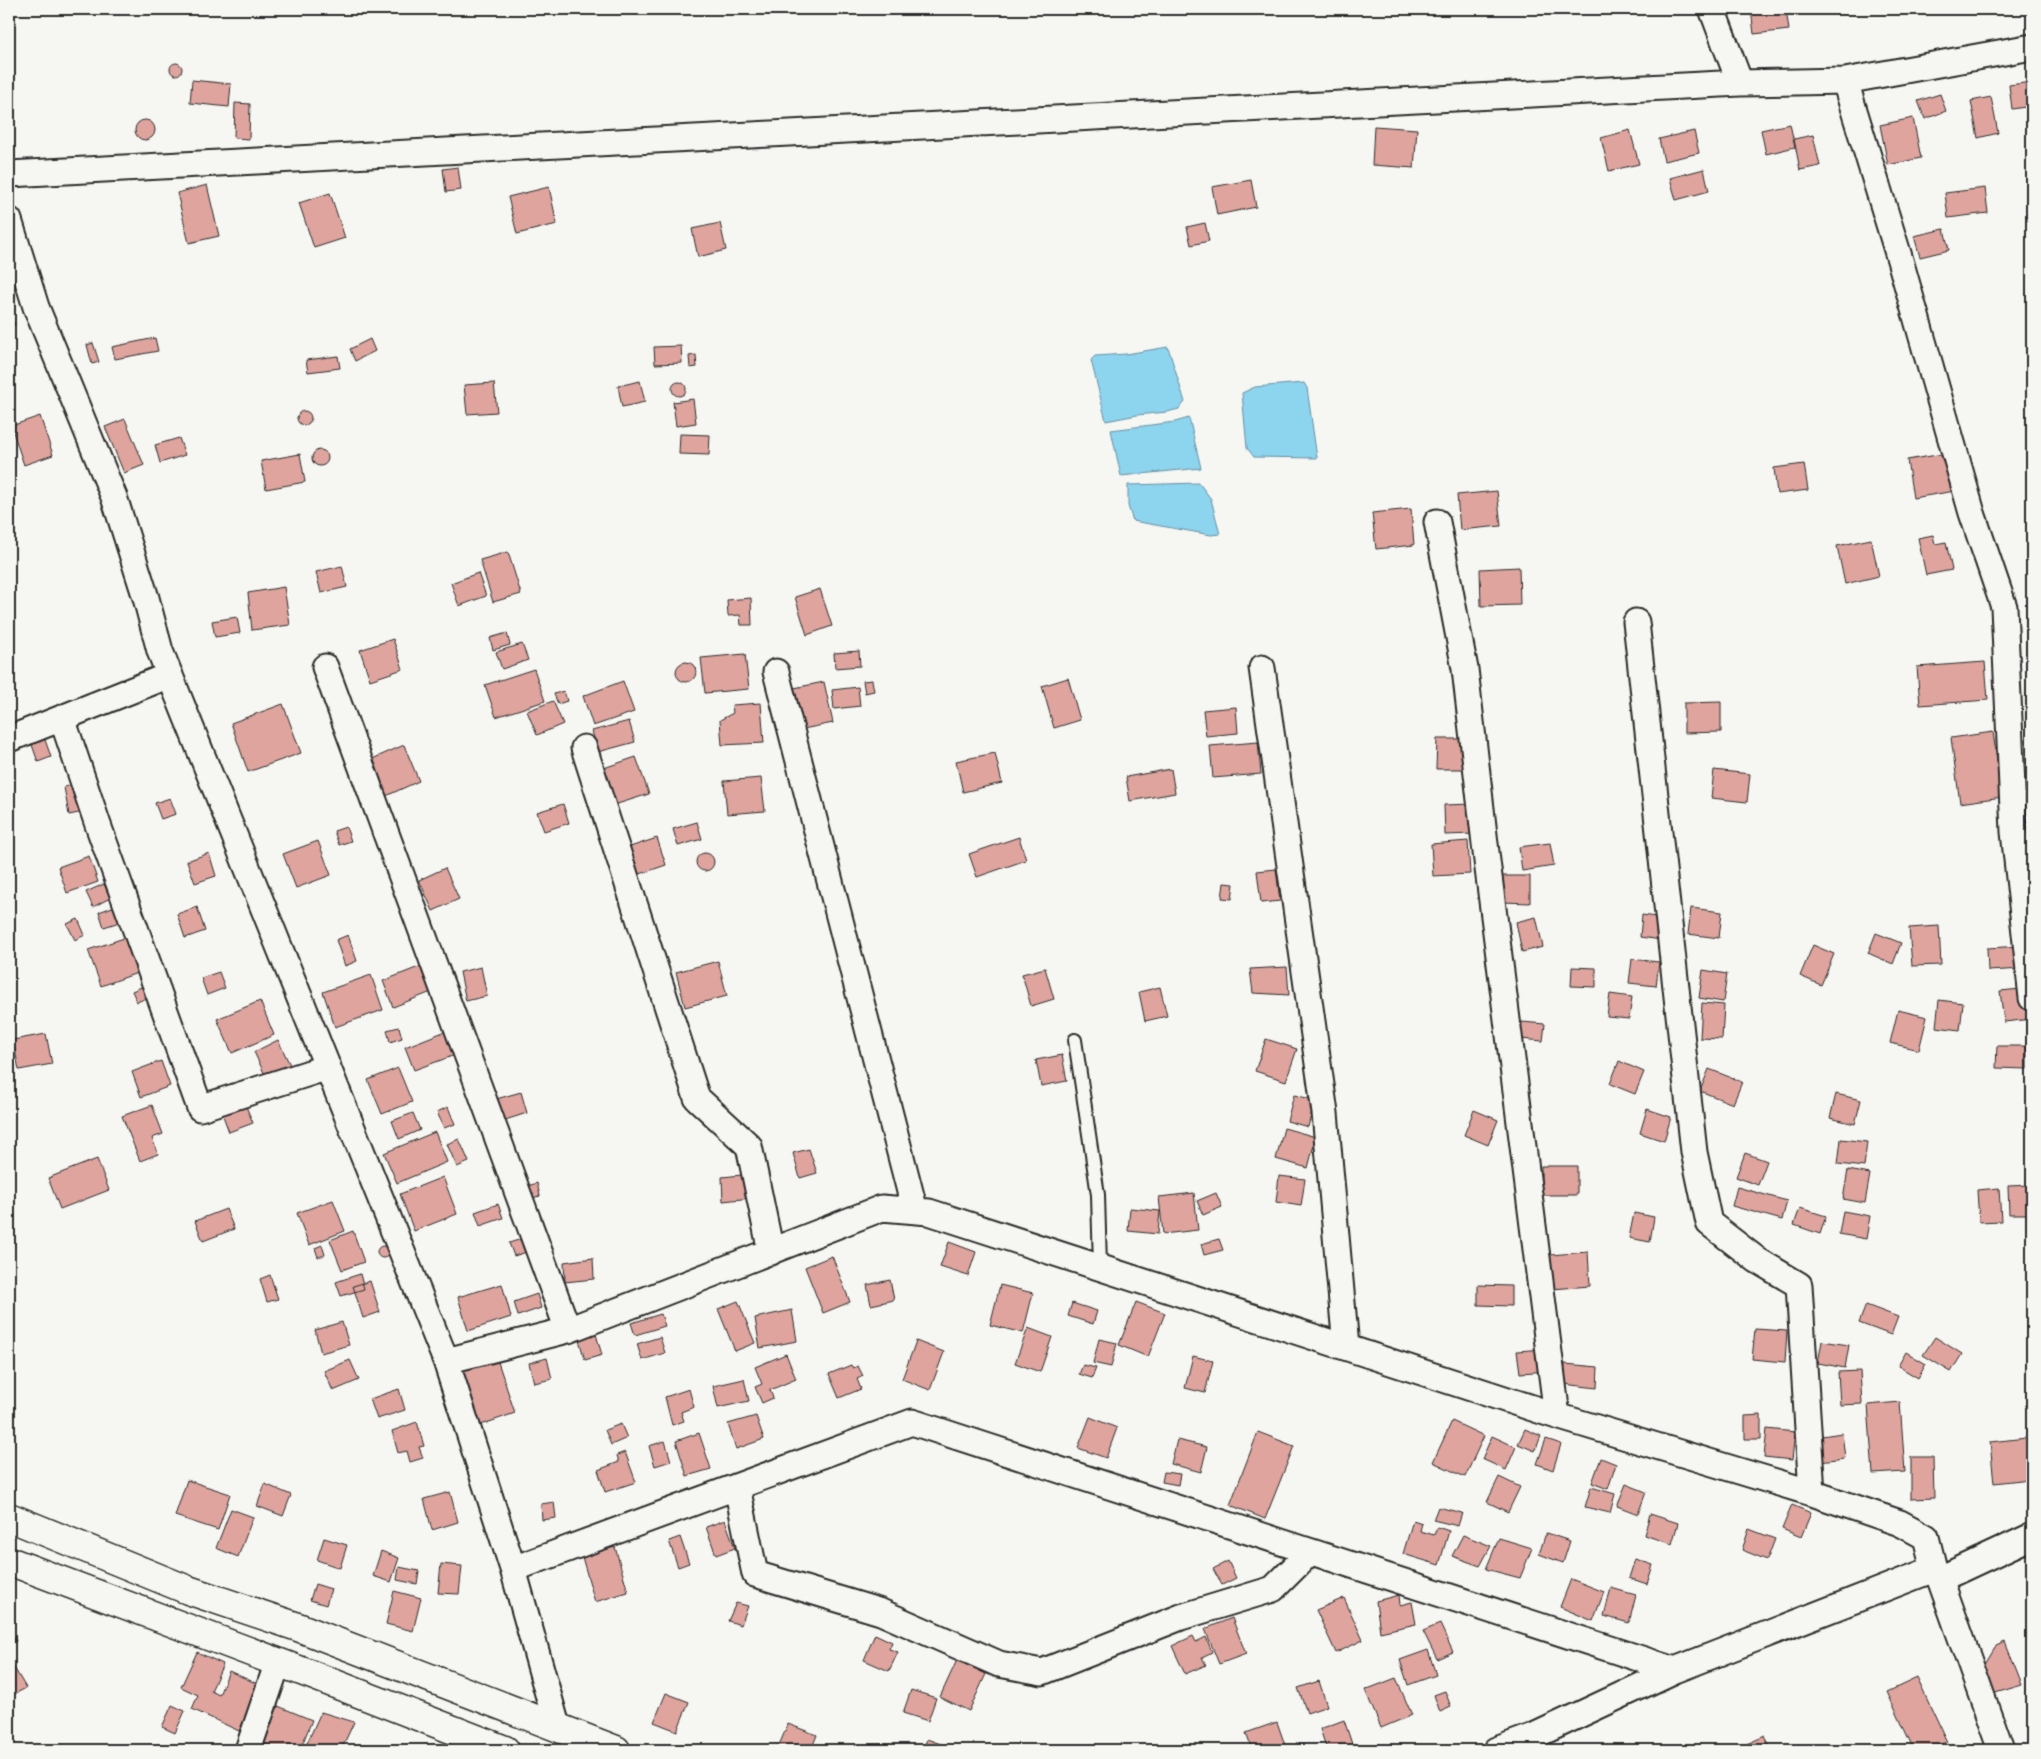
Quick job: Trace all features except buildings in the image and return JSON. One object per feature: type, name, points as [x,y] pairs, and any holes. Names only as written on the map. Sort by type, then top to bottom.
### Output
[{"type":"main road","points":[[9,1517],[188,1590],[298,1627],[616,1750]]},
{"type":"main road","points":[[9,1561],[505,1750]]},
{"type":"street","points":[[1712,9],[1740,83]]},
{"type":"street","points":[[9,174],[1740,83],[1845,80],[2032,47]]},
{"type":"street","points":[[1845,80],[1900,260],[1972,513],[2004,608],[2014,832],[2032,998]]},
{"type":"street","points":[[9,220],[36,307],[114,497],[146,598],[160,651],[446,1361],[513,1569],[557,1726]]},
{"type":"street","points":[[1437,522],[1465,669],[1487,861],[1557,1416]]},
{"type":"street","points":[[1636,622],[1694,1152],[1709,1223],[1757,1260],[1799,1285],[1812,1493]]},
{"type":"street","points":[[325,666],[568,1330]]},
{"type":"street","points":[[1262,668],[1325,1113],[1346,1347]]},
{"type":"street","points":[[776,672],[915,1211]]},
{"type":"street","points":[[9,739],[170,675]]},
{"type":"street","points":[[62,718],[98,825],[200,1108],[328,1067]]},
{"type":"street","points":[[584,748],[696,1098],[749,1146],[771,1252]]},
{"type":"street","points":[[446,1361],[568,1330],[882,1208],[929,1212],[1557,1416],[1812,1493],[1900,1524],[1926,1537],[1937,1574],[2001,1750]]},
{"type":"street","points":[[513,1569],[912,1422],[1675,1670]]},
{"type":"street","points":[[737,1487],[755,1574],[881,1612],[999,1664],[1042,1672],[1181,1617],[1273,1590],[1310,1552]]},
{"type":"street","points":[[1496,1750],[1536,1743],[1675,1670],[1937,1574],[2032,1536]]},
{"type":"street","points":[[248,1750],[278,1662]]},
{"type":"lane","points":[[1075,1040],[1098,1195],[1100,1267]]},
{"type":"water","points":[[1168,347],[1185,402],[1179,409],[1167,412],[1106,421],[1091,360],[1095,356],[1126,354]]},
{"type":"water","points":[[1304,383],[1307,388],[1317,458],[1254,457],[1247,448],[1242,393],[1255,387]]},
{"type":"water","points":[[1189,418],[1201,468],[1121,476],[1111,430],[1175,422]]},
{"type":"water","points":[[1199,483],[1211,499],[1220,534],[1211,535],[1133,521],[1128,506],[1128,485]]}]
